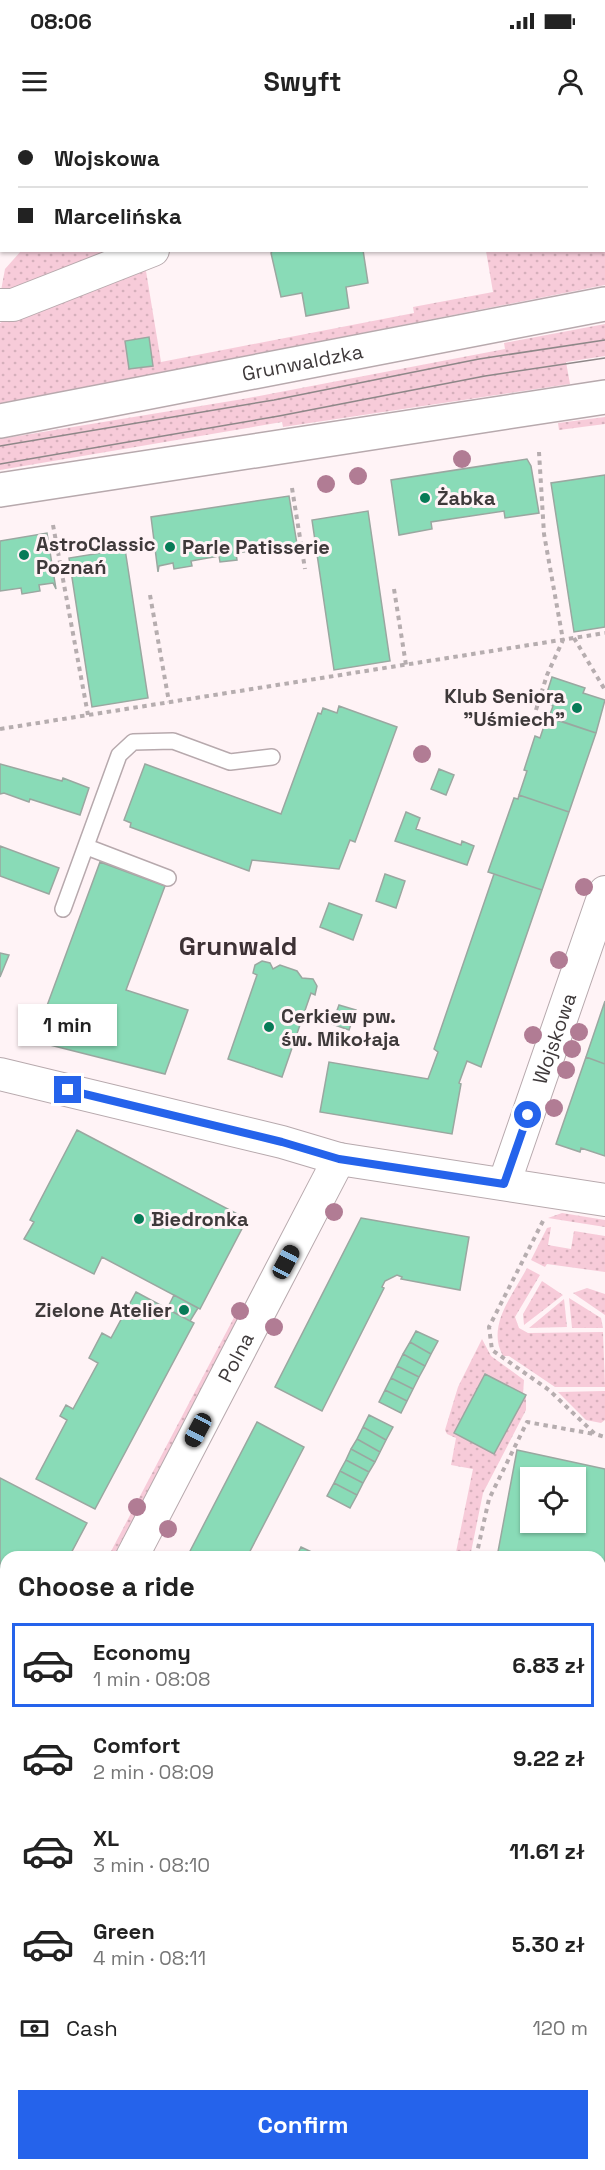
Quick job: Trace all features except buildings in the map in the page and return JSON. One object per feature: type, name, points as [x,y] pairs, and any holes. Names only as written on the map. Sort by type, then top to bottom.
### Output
[{"type":"street","points":[[0,305],[13,305],[148,252]]},
{"type":"street","name":"Grunwaldzka","points":[[0,421],[110,402],[605,304]]},
{"type":"street","points":[[0,490],[605,397]]},
{"type":"street","name":"Wojskowa","points":[[504,1184],[605,892]]},
{"type":"street","points":[[0,1074],[282,1142],[339,1159],[605,1200]]},
{"type":"street","name":"Polna","points":[[135,1551],[339,1159]]},
{"type":"lane","points":[[63,909],[118,755],[133,742],[173,741],[230,762],[272,757]]},
{"type":"lane","points":[[87,847],[168,878]]},
{"type":"path","points":[[536,710],[547,675],[563,640],[544,534],[539,453]]},
{"type":"path","points":[[292,488],[305,569]]},
{"type":"path","points":[[53,525],[88,715]]},
{"type":"path","points":[[394,590],[405,665]]},
{"type":"path","points":[[150,596],[169,702]]},
{"type":"path","points":[[0,729],[605,633]]},
{"type":"path","points":[[574,638],[605,690]]},
{"type":"path","points":[[543,1221],[489,1327],[492,1350],[549,1390],[595,1434]]},
{"type":"path","points":[[477,1551],[489,1499],[527,1422],[605,1437]]},
{"type":"shaded area","points":[[20,252],[119,252],[0,296],[5,269]]},
{"type":"shaded area","points":[[486,252],[605,252],[605,285],[256,354],[256,357],[0,405],[0,323],[14,315],[145,265],[161,362],[414,313],[413,307],[493,292]]},
{"type":"shaded area","points":[[605,324],[605,356],[566,362],[570,384],[283,427],[282,422],[0,470],[0,439],[243,399],[505,349],[504,343]]},
{"type":"shaded area","points":[[605,417],[605,424],[559,430],[558,423]]},
{"type":"shaded area","points":[[562,1213],[605,1220],[605,1227],[548,1218]]},
{"type":"shaded area","points":[[551,1227],[548,1245],[571,1249],[574,1231],[605,1236],[605,1272],[547,1264],[545,1267],[531,1260],[547,1228]]},
{"type":"shaded area","points":[[527,1268],[540,1275],[515,1317],[519,1328],[528,1333],[603,1332],[605,1387],[555,1387],[509,1356],[503,1356],[499,1345],[499,1322]]},
{"type":"shaded area","points":[[542,1281],[563,1295],[524,1325],[523,1314]]},
{"type":"shaded area","points":[[587,1288],[605,1294],[605,1315],[573,1293]]},
{"type":"shaded area","points":[[569,1298],[601,1318],[603,1328],[572,1328]]},
{"type":"shaded area","points":[[564,1299],[567,1327],[529,1328]]},
{"type":"shaded area","points":[[240,1306],[245,1309],[117,1551],[111,1551]]},
{"type":"shaded area","points":[[482,1339],[491,1356],[524,1380],[523,1394],[485,1374],[454,1433],[494,1454],[526,1395],[526,1410],[483,1493],[471,1551],[456,1551],[473,1469],[451,1465],[456,1438],[447,1434],[445,1430],[458,1387]]},
{"type":"shaded area","points":[[605,1391],[605,1420],[601,1423],[586,1420],[558,1392]]},
{"type":"tram line","points":[[0,446],[274,400],[479,359],[605,340]]},
{"type":"tram line","points":[[0,464],[279,416],[485,376],[605,358]]},
{"type":"place","name":"Żabka","points":[[425,498]]},
{"type":"place","name":"Parle Patisserie","points":[[170,547]]},
{"type":"place","name":"AstroClassic Poznań","points":[[24,555]]},
{"type":"place","name":"Klub Seniora \"Uśmiech\"","points":[[577,708]]},
{"type":"place","name":"Cerkiew pw. św. Mikołaja","points":[[269,1027]]},
{"type":"place","name":"Biedronka","points":[[139,1219]]},
{"type":"place","name":"Zielone Atelier","points":[[184,1310]]},
{"type":"district","name":"Grunwald","points":[[238,946]]},
{"type":"route","points":[[68,1090],[282,1142],[339,1159],[504,1184],[528,1115]]}]
